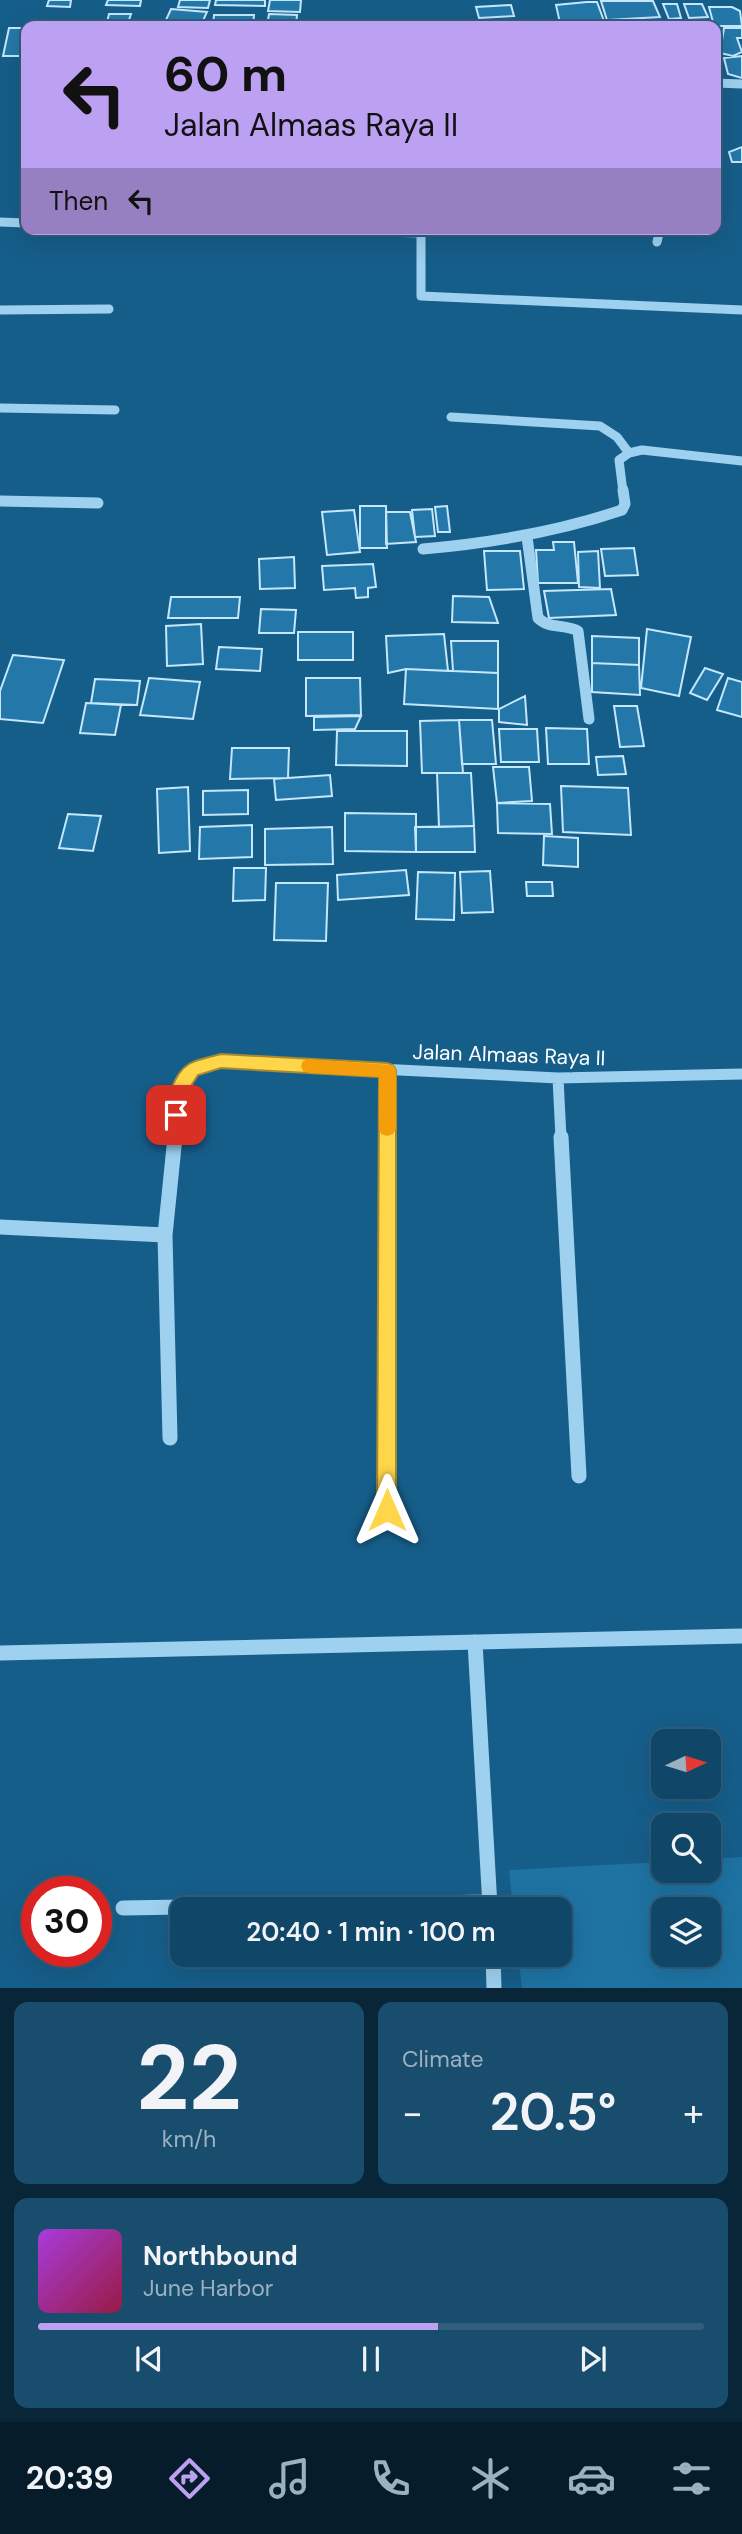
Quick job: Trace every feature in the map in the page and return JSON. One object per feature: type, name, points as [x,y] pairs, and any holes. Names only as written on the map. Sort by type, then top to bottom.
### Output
[{"type":"street","points":[[721,83],[742,84]]},
{"type":"street","points":[[0,222],[21,223]]},
{"type":"street","points":[[421,235],[421,296],[742,310]]},
{"type":"street","points":[[657,242],[659,235]]},
{"type":"street","points":[[0,310],[108,309]]},
{"type":"street","points":[[0,408],[115,410]]},
{"type":"street","points":[[451,417],[600,426],[617,437],[629,453]]},
{"type":"street","points":[[423,550],[482,545],[527,537],[622,510],[625,504],[619,460],[629,453],[642,450],[742,461]]},
{"type":"street","points":[[0,501],[98,503]]},
{"type":"street","points":[[527,537],[538,618],[548,626],[570,626],[578,631],[589,719]]},
{"type":"street","name":"Jalan Almaas Raya II","points":[[170,1438],[164,1235],[179,1091],[192,1070],[221,1061],[558,1078],[742,1074]]},
{"type":"street","points":[[387,1070],[387,1510]]},
{"type":"street","points":[[558,1078],[579,1476]]},
{"type":"street","points":[[0,1227],[164,1235]]},
{"type":"street","points":[[0,1653],[742,1636]]},
{"type":"street","points":[[475,1642],[490,1897]]},
{"type":"street","points":[[123,1908],[170,1908]]},
{"type":"street","points":[[494,1967],[495,1988]]},
{"type":"shaded area","points":[[742,1857],[742,1988],[522,1988],[519,1967],[572,1967],[572,1897],[512,1897],[509,1870],[651,1863],[651,1883],[721,1883],[721,1858]]},
{"type":"building","points":[[49,0],[71,0],[70,7],[47,6]]},
{"type":"building","points":[[108,0],[141,0],[140,6],[106,5]]},
{"type":"building","points":[[180,0],[210,0],[208,8],[178,7]]},
{"type":"building","points":[[216,0],[265,0],[265,6],[215,5]]},
{"type":"building","points":[[270,0],[301,0],[300,12],[268,11]]},
{"type":"building","points":[[601,1],[653,1],[660,17],[607,20]]},
{"type":"building","points":[[597,2],[604,21],[560,21],[556,5]]},
{"type":"building","points":[[663,4],[677,4],[681,18],[669,19]]},
{"type":"building","points":[[684,4],[702,4],[708,17],[689,18]]},
{"type":"building","points":[[511,5],[514,16],[479,18],[476,7]]},
{"type":"building","points":[[709,7],[732,7],[740,11],[742,26],[721,26],[721,21],[713,21]]},
{"type":"building","points":[[171,9],[207,12],[203,21],[165,21]]},
{"type":"building","points":[[109,14],[131,14],[129,21],[107,21]]},
{"type":"building","points":[[269,14],[297,15],[296,21],[268,21]]},
{"type":"building","points":[[214,15],[254,15],[253,21],[213,21]]},
{"type":"building","points":[[9,28],[21,28],[21,56],[3,56]]},
{"type":"building","points":[[724,28],[742,28],[742,38],[737,38],[742,52],[733,56],[721,53]]},
{"type":"building","points":[[742,56],[742,78],[728,74],[724,58]]},
{"type":"building","points":[[742,147],[742,162],[732,162],[729,152]]},
{"type":"building","points":[[360,506],[386,506],[387,548],[360,548]]},
{"type":"building","points":[[447,506],[450,532],[438,532],[435,507]]},
{"type":"building","points":[[432,509],[435,536],[415,537],[412,510]]},
{"type":"building","points":[[354,510],[360,552],[327,555],[322,512]]},
{"type":"building","points":[[386,512],[410,512],[416,542],[386,544]]},
{"type":"building","points":[[553,542],[574,542],[578,583],[538,583],[536,550],[554,550]]},
{"type":"building","points":[[634,548],[638,575],[605,576],[601,549]]},
{"type":"building","points":[[484,551],[520,551],[524,589],[487,590]]},
{"type":"building","points":[[598,551],[600,588],[579,587],[578,552]]},
{"type":"building","points":[[294,557],[295,588],[260,589],[259,559]]},
{"type":"building","points":[[373,564],[376,587],[368,588],[368,597],[356,598],[355,588],[324,590],[322,566]]},
{"type":"building","points":[[611,589],[616,615],[549,618],[544,591]]},
{"type":"building","points":[[453,596],[489,597],[498,623],[452,622]]},
{"type":"building","points":[[171,597],[240,597],[238,618],[168,618]]},
{"type":"building","points":[[261,609],[296,610],[294,633],[259,633]]},
{"type":"building","points":[[201,624],[203,664],[167,666],[166,626]]},
{"type":"building","points":[[647,629],[691,637],[679,696],[641,688]]},
{"type":"building","points":[[298,632],[353,632],[353,660],[298,660]]},
{"type":"building","points":[[444,634],[448,671],[406,669],[388,673],[386,636]]},
{"type":"building","points":[[592,636],[639,638],[639,665],[592,663]]},
{"type":"building","points":[[451,641],[498,641],[498,673],[453,671]]},
{"type":"building","points":[[219,647],[262,649],[260,671],[216,669]]},
{"type":"building","points":[[13,655],[64,660],[43,723],[0,719],[0,691]]},
{"type":"building","points":[[592,663],[639,665],[640,695],[592,692]]},
{"type":"building","points":[[705,668],[723,674],[707,700],[690,693]]},
{"type":"building","points":[[406,669],[498,673],[498,709],[404,704]]},
{"type":"building","points":[[149,678],[200,682],[193,719],[140,715]]},
{"type":"building","points":[[306,678],[360,678],[361,715],[306,716]]},
{"type":"building","points":[[728,678],[742,682],[742,717],[717,710]]},
{"type":"building","points":[[95,679],[140,681],[137,705],[91,703]]},
{"type":"building","points":[[525,696],[527,725],[499,722],[499,709]]},
{"type":"building","points":[[86,703],[121,705],[115,735],[80,733]]},
{"type":"building","points":[[614,706],[637,706],[644,746],[620,747]]},
{"type":"building","points":[[361,716],[355,729],[314,730],[314,717]]},
{"type":"building","points":[[459,720],[463,773],[422,773],[420,721]]},
{"type":"building","points":[[459,720],[492,720],[496,764],[462,764]]},
{"type":"building","points":[[546,728],[587,729],[589,764],[548,764]]},
{"type":"building","points":[[499,729],[537,729],[539,762],[501,762]]},
{"type":"building","points":[[337,731],[407,731],[407,766],[336,765]]},
{"type":"building","points":[[232,748],[289,748],[288,778],[230,779]]},
{"type":"building","points":[[623,756],[626,774],[598,775],[596,757]]},
{"type":"building","points":[[493,767],[529,767],[532,801],[497,803]]},
{"type":"building","points":[[437,773],[471,773],[474,826],[439,827]]},
{"type":"building","points":[[330,775],[332,796],[276,800],[274,779]]},
{"type":"building","points":[[561,786],[628,788],[631,835],[563,832]]},
{"type":"building","points":[[188,787],[190,851],[159,853],[157,789]]},
{"type":"building","points":[[248,790],[248,814],[203,815],[203,791]]},
{"type":"building","points":[[497,803],[550,804],[552,834],[498,833]]},
{"type":"building","points":[[345,813],[416,814],[416,852],[345,851]]},
{"type":"building","points":[[68,814],[101,816],[93,851],[59,848]]},
{"type":"building","points":[[252,825],[252,857],[199,859],[200,827]]},
{"type":"building","points":[[474,826],[475,852],[416,852],[415,827]]},
{"type":"building","points":[[332,827],[333,864],[265,865],[265,829]]},
{"type":"building","points":[[544,836],[578,838],[578,867],[543,865]]},
{"type":"building","points":[[234,868],[266,868],[265,900],[233,901]]},
{"type":"building","points":[[406,870],[409,895],[338,900],[337,875]]},
{"type":"building","points":[[490,871],[493,912],[462,913],[460,872]]},
{"type":"building","points":[[418,872],[455,873],[454,920],[416,919]]},
{"type":"building","points":[[526,882],[552,882],[553,896],[527,896]]},
{"type":"building","points":[[276,883],[328,883],[326,941],[274,940]]},
{"type":"slow traffic","points":[[309,1066],[387,1070],[387,1129]]},
{"type":"route","points":[[176,1115],[179,1091],[192,1070],[221,1061],[387,1070],[387,1510]]}]
